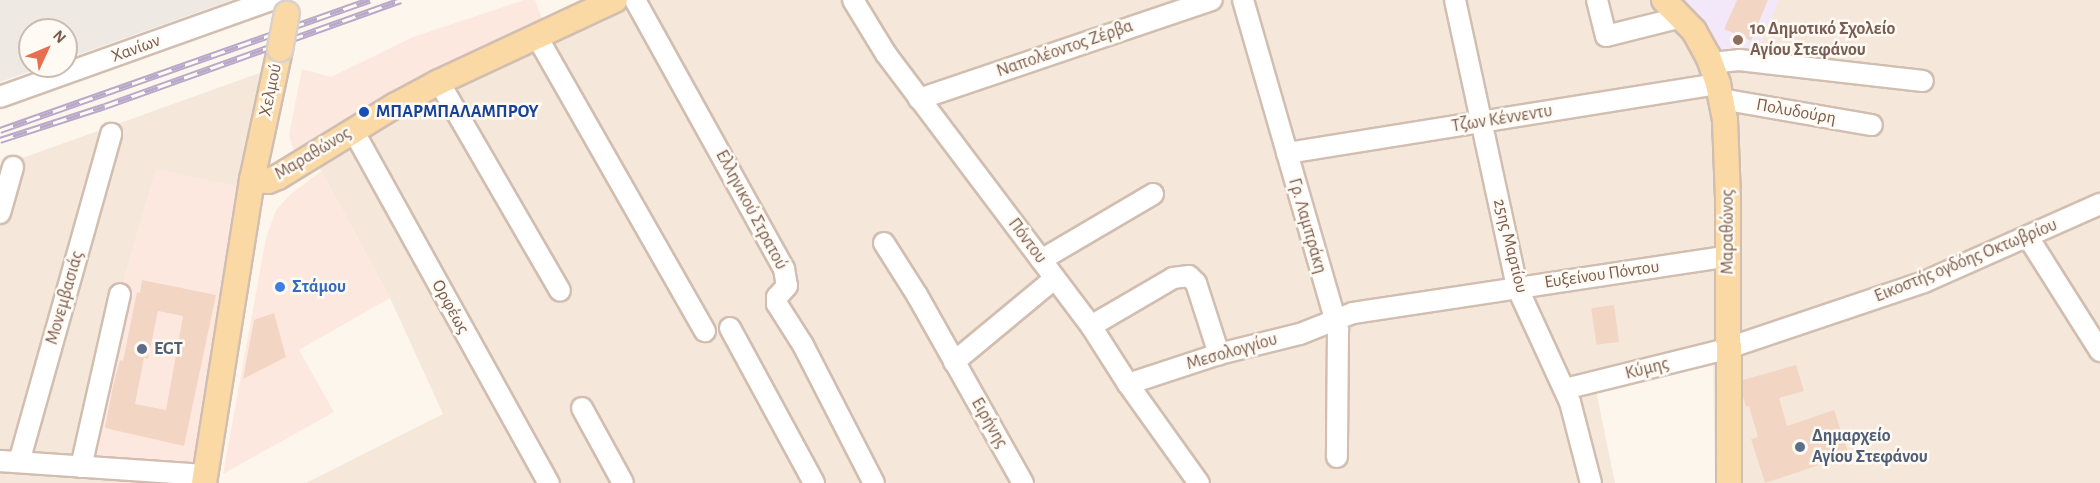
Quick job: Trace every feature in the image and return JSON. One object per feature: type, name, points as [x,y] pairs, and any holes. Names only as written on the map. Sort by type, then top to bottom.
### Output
[{"type":"main road","name":"Μαραθώνος","points":[[205,479],[252,180],[268,181],[278,177],[353,130],[439,82],[615,0]]},
{"type":"main road","name":"Μαραθώνος","points":[[1664,0],[1701,42],[1717,82],[1727,151],[1733,482]]},
{"type":"main road","name":"Χελμού","points":[[252,180],[280,49],[282,5]]},
{"type":"street","name":"Ελληνικού Στρατού","points":[[635,0],[784,269],[787,286],[777,297],[777,304],[803,345],[874,483]]},
{"type":"street","name":"Πόντου","points":[[853,0],[876,41],[1091,326],[1128,384],[1199,483]]},
{"type":"street","name":"Ναπολέοντος Ζέρβα","points":[[919,99],[1212,0]]},
{"type":"street","name":"Γρ. Λαμπράκη","points":[[1243,0],[1339,339],[1337,457]]},
{"type":"street","name":"25ης Μαρτίου","points":[[1455,0],[1517,287],[1564,389],[1577,423],[1591,483]]},
{"type":"street","points":[[1598,0],[1606,36],[1682,18]]},
{"type":"street","name":"Χανίων","points":[[0,97],[282,5]]},
{"type":"street","points":[[536,35],[705,331]]},
{"type":"street","name":"Τζων Κέννεντυ","points":[[1287,153],[1717,82],[1738,60],[1923,81]]},
{"type":"street","points":[[439,82],[560,291]]},
{"type":"street","name":"Πολυδούρη","points":[[1717,82],[1872,126]]},
{"type":"street","name":"Ορφέως","points":[[353,130],[549,483]]},
{"type":"street","name":"Μονεμβασιάς","points":[[9,462],[111,134]]},
{"type":"street","points":[[0,213],[13,167]]},
{"type":"street","points":[[1041,260],[1153,194]]},
{"type":"street","name":"Εικοστής ογδόης Οκτωβρίου","points":[[1729,348],[1924,282],[2100,204]]},
{"type":"street","points":[[2028,237],[2100,351]]},
{"type":"street","name":"Ειρήνης","points":[[884,243],[917,295],[1023,483]]},
{"type":"street","name":"Ευξείνου Πόντου","points":[[1335,320],[1353,313],[1728,256]]},
{"type":"street","points":[[1091,326],[1173,278],[1189,276],[1196,283],[1220,354]]},
{"type":"street","points":[[954,362],[1055,278]]},
{"type":"street","points":[[81,466],[120,294]]},
{"type":"street","name":"Μεσολογγίου","points":[[1128,384],[1220,354],[1300,334],[1335,320]]},
{"type":"street","points":[[730,328],[814,483]]},
{"type":"street","name":"Κύμης","points":[[1564,389],[1687,365],[1729,348]]},
{"type":"street","points":[[582,408],[623,483]]},
{"type":"street","points":[[9,462],[81,466],[205,479]]},
{"type":"shaded area","points":[[0,0],[232,0],[78,55],[78,18],[18,18],[18,76],[0,82]]},
{"type":"shaded area","points":[[524,0],[535,0],[544,24],[315,148],[294,152],[289,135],[302,69],[331,77],[413,37]]},
{"type":"shaded area","points":[[597,0],[2100,0],[2100,483],[1715,483],[1713,365],[1710,349],[1593,376],[1615,483],[306,483],[443,414],[390,298],[321,171],[315,148]]},
{"type":"shaded area","name":"1ο Δημοτικό Σχολείο Αγίου Στεφάνου","points":[[1685,0],[1779,0],[1755,57],[1721,54],[1707,27]]},
{"type":"shaded area","points":[[271,69],[248,189],[156,170],[109,331],[79,478],[162,483],[0,483],[0,166]]},
{"type":"shaded area","points":[[156,169],[248,189],[195,464],[84,454],[109,331]]},
{"type":"shaded area","points":[[321,171],[390,298],[299,350],[334,412],[223,474],[266,238],[276,210],[291,194]]},
{"type":"building","points":[[1737,0],[1768,0],[1751,41],[1724,29]]},
{"type":"building","points":[[142,280],[216,295],[184,446],[105,428],[113,386],[120,360],[123,361],[137,292],[140,293]],"holes":[[[158,311],[183,316],[166,410],[135,404],[144,358],[148,359]]]},
{"type":"building","points":[[1614,305],[1619,342],[1596,345],[1591,308]]},
{"type":"building","points":[[274,313],[286,357],[243,379],[254,320]]},
{"type":"building","name":"Δημαρχείο Αγίου Στεφάνου","points":[[1796,365],[1804,391],[1779,398],[1787,426],[1834,410],[1849,455],[1765,483],[1751,439],[1758,437],[1749,406],[1746,407],[1743,397],[1743,380]]},
{"type":"railway","points":[[0,130],[370,0]]},
{"type":"railway","points":[[0,140],[105,106],[401,0]]},
{"type":"place","name":"1ο Δημοτικό Σχολείο Αγίου Στεφάνου","points":[[1738,40]]},
{"type":"place","name":"ΜΠΑΡΜΠΑΛΑΜΠΡΟΥ","points":[[364,112]]},
{"type":"place","name":"Στάμου","points":[[280,287]]},
{"type":"place","name":"EGT","points":[[142,349]]},
{"type":"place","name":"Δημαρχείο Αγίου Στεφάνου","points":[[1800,447]]}]
